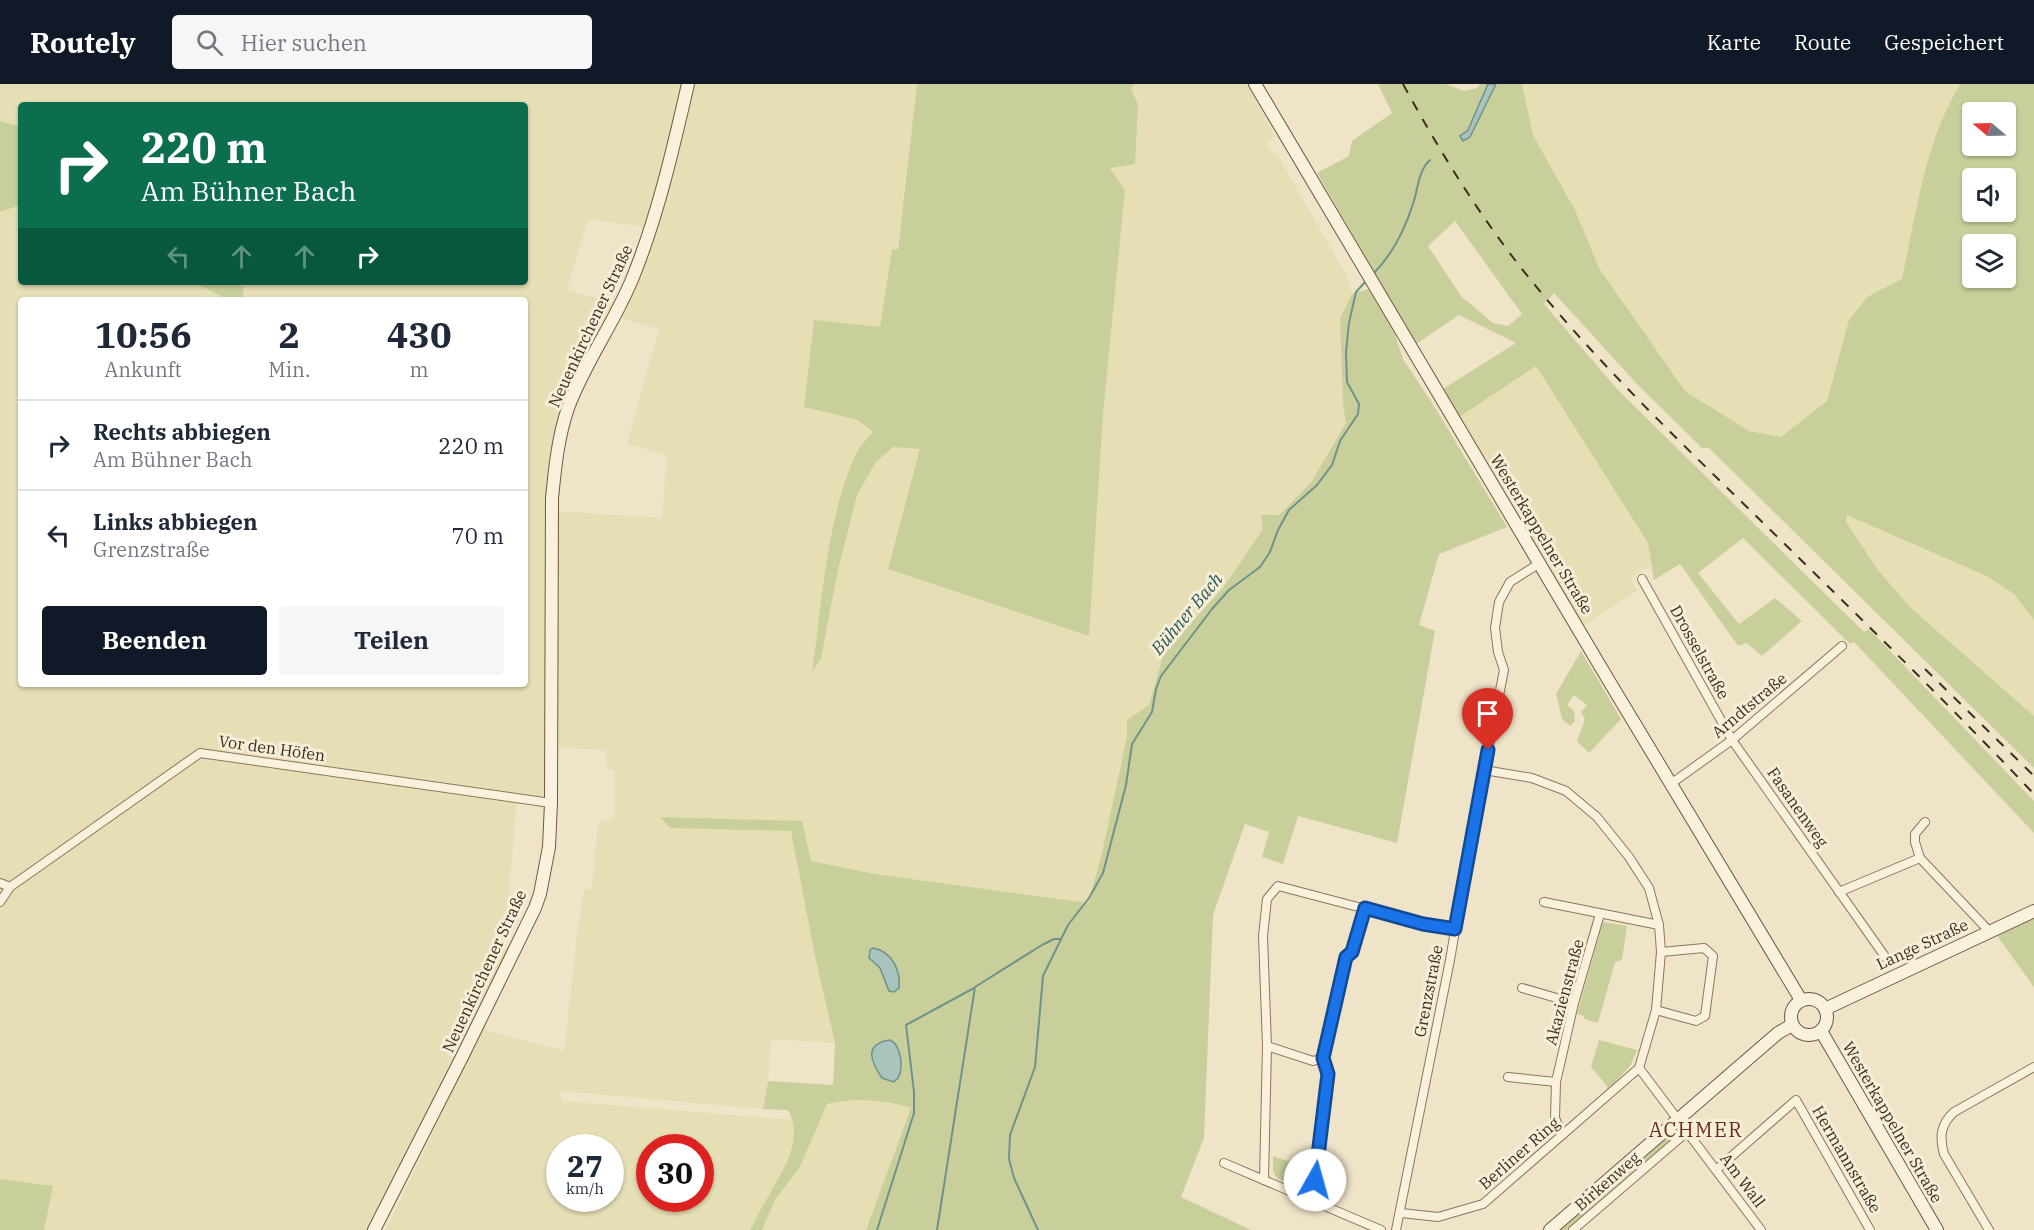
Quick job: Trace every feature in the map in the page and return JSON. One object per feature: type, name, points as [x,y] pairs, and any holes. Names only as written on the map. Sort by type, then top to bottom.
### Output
[{"type":"street","name":"Neuenkirchener Straße","points":[[374,1230],[462,1057],[540,894],[549,847],[551,803],[552,498],[557,453],[568,408],[632,280],[646,244],[667,175],[688,84]]},
{"type":"street","name":"Westerkappelner Straße","points":[[1255,84],[1801,1000]]},
{"type":"street","name":"Grenzstraße","points":[[1396,1230],[1504,670],[1498,652],[1495,628],[1499,602],[1510,582],[1540,563]]},
{"type":"street","name":"Drosselstraße","points":[[1642,579],[1732,740]]},
{"type":"street","name":"Arndtstraße","points":[[1672,783],[1732,740],[1842,646]]},
{"type":"street","name":"Fasanenweg","points":[[1732,740],[1886,958]]},
{"type":"street","name":"Vor den Höfen","points":[[0,902],[10,887],[200,753],[551,803]]},
{"type":"street","points":[[1484,770],[1532,778],[1566,791],[1597,817],[1629,857],[1649,888],[1659,925],[1661,952],[1656,1010],[1639,1068],[1680,1120]]},
{"type":"street","points":[[1925,822],[1915,834],[1920,858],[1989,932]]},
{"type":"street","points":[[1839,892],[1920,858]]},
{"type":"street","points":[[0,883],[10,887]]},
{"type":"street","points":[[1264,1180],[1268,1046],[1263,936],[1267,899],[1278,886],[1423,924],[1455,929]]},
{"type":"street","points":[[1544,902],[1659,925]]},
{"type":"street","points":[[1312,1201],[1328,1074],[1323,1058],[1346,957],[1352,952],[1365,908]]},
{"type":"street","name":"Lange Straße","points":[[1825,1009],[2034,911]]},
{"type":"street","name":"Akazienstraße","points":[[1562,1135],[1555,1118],[1556,1082],[1574,1003],[1600,914]]},
{"type":"street","points":[[1656,1010],[1696,1021],[1705,1016],[1713,956],[1704,948],[1661,952]]},
{"type":"street","points":[[1522,988],[1574,1003]]},
{"type":"street","points":[[1813,999],[1825,1009],[1827,1020],[1816,1034],[1805,1035],[1795,1030],[1792,1025],[1793,1007],[1801,1000],[1813,999]]},
{"type":"street","points":[[1550,1230],[1777,1034],[1792,1025]]},
{"type":"street","name":"Westerkappelner Straße","points":[[1821,1030],[1937,1230]]},
{"type":"street","points":[[1268,1046],[1313,1061],[1323,1058]]},
{"type":"street","name":"Berliner Ring","points":[[1401,1213],[1438,1217],[1483,1204],[1639,1068]]},
{"type":"street","points":[[1989,1230],[1944,1154],[1941,1129],[1946,1119],[1954,1112],[2031,1071]]},
{"type":"street","points":[[1509,1077],[1556,1082]]},
{"type":"street","name":"Hermannstraße","points":[[1716,1170],[1796,1101],[1870,1230]]},
{"type":"street","name":"Am Wall","points":[[1680,1120],[1761,1230]]},
{"type":"street","name":"Birkenweg","points":[[1573,1230],[1688,1131]]},
{"type":"street","points":[[1224,1163],[1380,1230]]},
{"type":"shaded area","points":[[0,84],[917,84],[897,250],[892,249],[880,327],[814,321],[804,407],[858,420],[873,432],[859,448],[830,546],[812,671],[821,658],[838,570],[857,495],[876,462],[893,447],[921,449],[1089,635],[1103,414],[1125,190],[1109,168],[1109,84],[1248,84],[1274,135],[1266,146],[1278,156],[1347,276],[1352,294],[1340,318],[1343,405],[1346,423],[1312,481],[1263,529],[1223,588],[1164,652],[1149,705],[1127,720],[1127,737],[1101,857],[1088,903],[875,874],[811,861],[801,821],[661,817],[670,828],[791,830],[815,956],[835,1043],[771,1039],[763,1109],[561,1091],[562,1101],[794,1120],[794,1144],[787,1164],[750,1230],[386,1230],[482,1029],[564,1051],[584,890],[592,889],[598,823],[615,817],[615,770],[608,770],[605,750],[552,747],[551,803],[517,798],[504,946],[513,952],[368,1230],[44,1230],[53,1186],[0,1179],[0,212],[18,206],[18,285],[199,285],[223,297],[18,297],[18,687],[528,687],[528,297],[242,297],[243,289],[237,285],[528,285],[528,102],[18,102],[18,126],[0,121]],"holes":[[[588,219],[650,228],[619,304],[567,290]],[[613,316],[659,329],[627,444],[667,455],[662,518],[553,511],[568,408]]]},
{"type":"shaded area","points":[[1522,84],[1960,84],[1949,102],[1933,146],[1902,279],[1867,297],[1849,320],[1827,401],[1781,437],[1749,431],[1685,391],[1599,268],[1575,210],[1533,135]]},
{"type":"shaded area","points":[[1536,366],[1648,543],[1651,566],[1631,578],[1637,591],[1583,626],[1459,417]]},
{"type":"shaded area","points":[[1847,514],[1989,577],[2014,594],[2034,620],[2034,716],[1911,608],[1878,570],[1846,523]]},
{"type":"shaded area","points":[[841,1100],[874,1100],[911,1108],[866,1230],[762,1230],[775,1200],[800,1167],[827,1103]]},
{"type":"green space","points":[[917,84],[1135,84],[1131,88],[1138,105],[1135,164],[1110,168],[1125,190],[1103,414],[1089,636],[888,569],[920,449],[893,447],[876,462],[857,495],[838,570],[821,658],[812,673],[827,559],[839,501],[858,450],[873,432],[858,420],[804,407],[814,320],[880,327],[892,249],[898,249]]},
{"type":"green space","points":[[1378,84],[1446,84],[1464,91],[1477,88],[1480,84],[1522,84],[1533,135],[1575,210],[1599,268],[1685,391],[1749,431],[1781,437],[1827,401],[1849,320],[1867,297],[1902,279],[1930,154],[1948,106],[1960,84],[2034,84],[2034,620],[2014,594],[1989,577],[1847,515],[1846,522],[1878,570],[1911,608],[2034,716],[2034,768],[1709,448],[1702,448],[1637,384],[1554,293],[1544,304],[1618,390],[1864,632],[1869,629],[2034,801],[2034,833],[1854,642],[1850,644],[1743,538],[1698,573],[1739,624],[1775,598],[1802,621],[1762,656],[1747,643],[1738,646],[1680,564],[1654,580],[1648,543],[1536,366],[1459,417],[1443,389],[1516,343],[1459,315],[1416,344],[1317,173],[1349,156],[1352,141],[1392,113]],"holes":[[[1455,221],[1522,314],[1508,326],[1493,323],[1461,296],[1428,246]]]},
{"type":"green space","points":[[0,121],[18,126],[18,206],[0,212]]},
{"type":"green space","points":[[199,285],[238,285],[244,288],[242,297],[223,297]]},
{"type":"green space","points":[[1368,289],[1394,332],[1403,359],[1507,527],[1439,554],[1419,625],[1435,631],[1397,843],[1298,816],[1283,864],[1262,857],[1269,832],[1245,824],[1213,915],[1204,1138],[1181,1197],[1251,1230],[866,1230],[911,1108],[880,1101],[858,1100],[827,1104],[800,1167],[775,1200],[762,1230],[750,1230],[785,1166],[793,1144],[793,1121],[788,1110],[763,1109],[768,1081],[833,1085],[835,1043],[815,956],[791,831],[670,828],[660,817],[802,821],[811,861],[875,874],[1088,903],[1101,857],[1127,737],[1127,720],[1149,705],[1164,652],[1223,588],[1263,529],[1261,515],[1279,515],[1312,481],[1346,423],[1343,405],[1340,318],[1352,294]],"holes":[[[883,1041],[899,1048],[901,1069],[882,1078],[872,1062]]]},
{"type":"green space","points":[[1581,651],[1621,719],[1589,753],[1577,741],[1585,720],[1581,712],[1587,705],[1574,695],[1567,705],[1574,711],[1575,721],[1570,726],[1562,719],[1556,694]]},
{"type":"green space","points":[[2034,914],[2034,987],[1995,933]]},
{"type":"green space","points":[[1603,922],[1627,926],[1622,960],[1615,962],[1598,1023],[1584,1019],[1584,1016],[1577,1014]]},
{"type":"green space","points":[[1599,1040],[1637,1050],[1630,1066],[1607,1091],[1607,1086],[1591,1067]]},
{"type":"green space","points":[[1677,1129],[1678,1132],[1668,1145],[1567,1230],[1559,1230]]},
{"type":"green space","points":[[1273,1156],[1312,1169],[1308,1192],[1277,1178],[1273,1172]]},
{"type":"green space","points":[[0,1179],[53,1186],[44,1230],[0,1230]]},
{"type":"water","points":[[1488,84],[1496,84],[1470,137],[1463,141],[1460,136],[1468,130]]},
{"type":"water","points":[[873,948],[890,957],[897,969],[899,988],[894,992],[889,991],[880,968],[869,958],[870,950]]},
{"type":"water","points":[[890,1040],[897,1047],[901,1063],[900,1074],[894,1082],[882,1078],[875,1066],[872,1054],[876,1045]]},
{"type":"waterway","name":"Bühner Bach","points":[[1373,274],[1387,258],[1402,232],[1421,175],[1430,160]]},
{"type":"waterway","name":"Bühner Bach","points":[[1038,1230],[1014,1178],[1009,1159],[1010,1135],[1035,1067],[1043,976],[1068,925],[1089,898],[1103,873],[1126,785],[1132,744],[1152,712],[1161,676],[1229,590],[1260,567],[1270,552],[1289,510],[1317,485],[1332,465],[1340,441],[1358,414],[1359,404],[1347,382],[1346,352],[1349,323],[1356,292],[1367,280]]},
{"type":"waterway","points":[[937,1230],[975,987],[1042,945],[1054,939],[1061,939]]},
{"type":"waterway","points":[[877,1230],[914,1113],[914,1092],[906,1025],[974,988]]},
{"type":"railway","points":[[1403,84],[1448,162],[1498,237],[1534,284],[1586,344],[1668,430],[1895,652],[2034,794]]},
{"type":"railway","points":[[1925,669],[2034,776]]},
{"type":"district","name":"ACHMER","points":[[1696,1130]]},
{"type":"route","points":[[1315,1180],[1328,1074],[1323,1058],[1346,957],[1352,952],[1365,908],[1423,924],[1455,929],[1488,750]]}]
